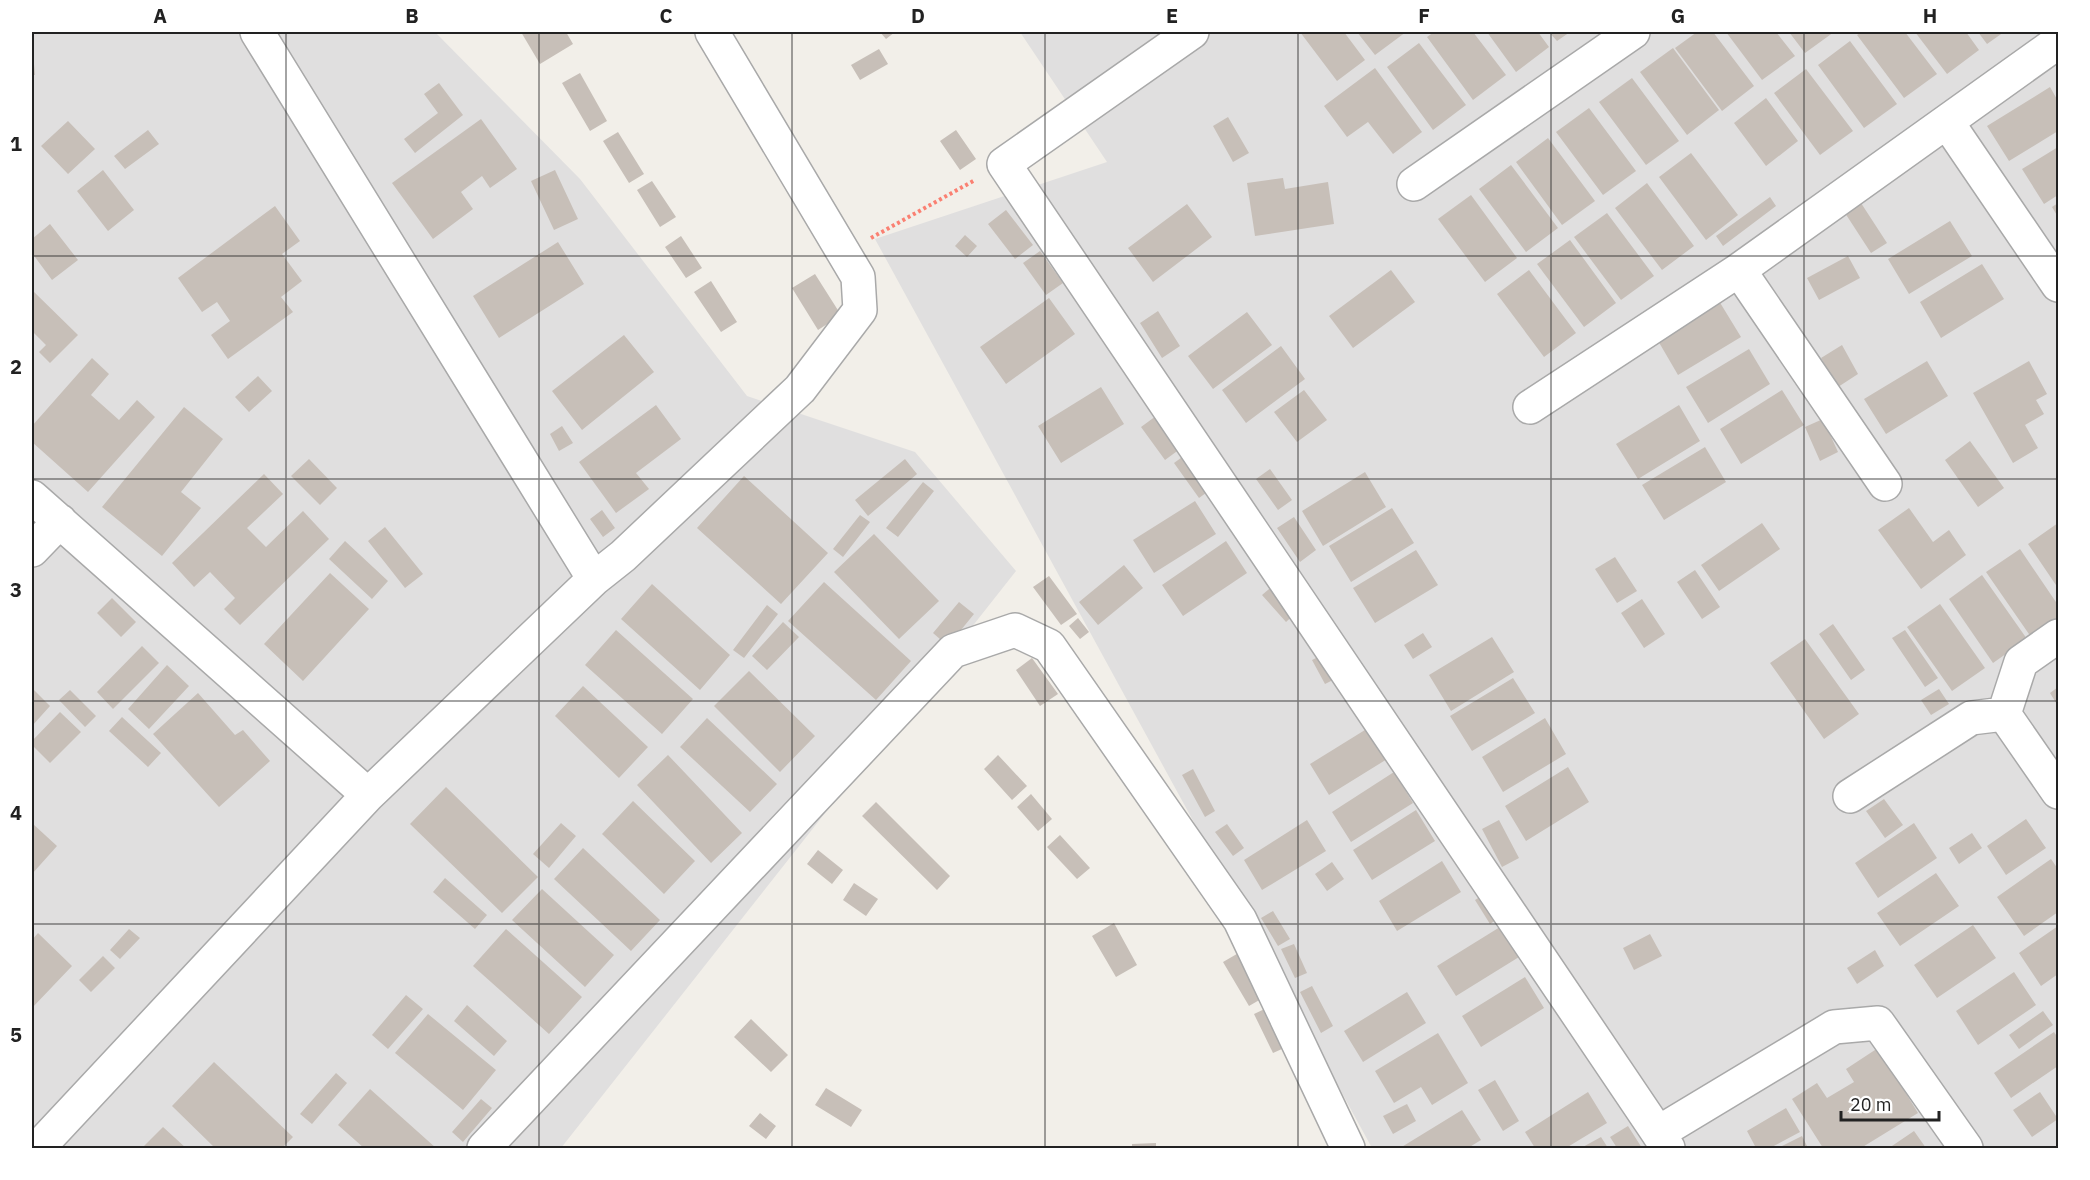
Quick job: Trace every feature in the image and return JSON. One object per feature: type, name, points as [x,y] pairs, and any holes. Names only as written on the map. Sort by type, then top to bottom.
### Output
[{"type":"street","points":[[257,32],[594,579]]},
{"type":"street","points":[[38,1149],[368,795],[594,579],[623,556],[800,389],[860,310],[858,277],[712,32]]},
{"type":"street","points":[[1192,32],[1004,164],[1663,1141],[1834,1028],[1878,1023],[1966,1149]]},
{"type":"street","points":[[1414,184],[1634,32]]},
{"type":"street","points":[[1530,406],[1739,270],[2058,42]]},
{"type":"street","points":[[1947,122],[2058,285]]},
{"type":"street","points":[[1739,270],[1885,484]]},
{"type":"street","points":[[32,497],[368,795]]},
{"type":"street","points":[[32,550],[60,521]]},
{"type":"street","points":[[484,1149],[953,651],[1015,630],[1049,646],[1240,920],[1348,1149]]},
{"type":"street","points":[[2004,714],[2021,662],[2058,636]]},
{"type":"street","points":[[2004,714],[2058,792]]},
{"type":"street","points":[[1850,796],[1971,718],[2004,714]]},
{"type":"path","points":[[843,253],[1004,164]]},
{"type":"shaded area","points":[[32,32],[435,32],[580,179],[747,396],[915,452],[1016,571],[561,1148],[32,1148]]},
{"type":"shaded area","points":[[1020,32],[2058,32],[2058,1148],[1372,1148],[875,239],[1107,162]]},
{"type":"building","points":[[521,32],[566,32],[573,44],[540,64]]},
{"type":"building","points":[[880,32],[895,32],[886,39]]},
{"type":"building","points":[[1300,32],[1344,32],[1365,60],[1337,81]]},
{"type":"building","points":[[1357,32],[1406,32],[1375,55]]},
{"type":"building","points":[[1434,32],[1473,32],[1506,75],[1473,100],[1427,37]]},
{"type":"building","points":[[1487,32],[1538,32],[1549,47],[1516,72]]},
{"type":"building","points":[[1549,32],[1570,32],[1557,41]]},
{"type":"building","points":[[1697,32],[1713,32],[1754,86],[1722,111],[1675,48]]},
{"type":"building","points":[[1726,32],[1776,32],[1795,56],[1762,80]]},
{"type":"building","points":[[1789,32],[1834,32],[1805,53]]},
{"type":"building","points":[[1862,32],[1905,32],[1937,74],[1904,98],[1857,35]]},
{"type":"building","points":[[1915,32],[1966,32],[1979,50],[1947,74]]},
{"type":"building","points":[[1978,32],[2004,32],[1987,44]]},
{"type":"building","points":[[1850,41],[1897,104],[1864,128],[1818,65]]},
{"type":"building","points":[[32,43],[35,75],[32,75]]},
{"type":"building","points":[[1419,43],[1466,105],[1433,130],[1387,67]]},
{"type":"building","points":[[1673,48],[1719,110],[1687,135],[1640,72]]},
{"type":"building","points":[[879,49],[888,64],[860,80],[851,65]]},
{"type":"building","points":[[1375,68],[1422,132],[1393,154],[1368,122],[1347,137],[1324,106]]},
{"type":"building","points":[[1806,69],[1853,131],[1820,155],[1774,93]]},
{"type":"building","points":[[580,73],[607,121],[590,131],[562,83]]},
{"type":"building","points":[[1632,78],[1679,141],[1646,165],[1599,102]]},
{"type":"building","points":[[439,83],[463,115],[415,153],[404,139],[438,113],[424,94]]},
{"type":"building","points":[[2050,87],[2058,101],[2058,131],[2009,161],[1987,126]]},
{"type":"building","points":[[1766,98],[1798,141],[1766,166],[1734,123]]},
{"type":"building","points":[[1589,108],[1636,171],[1603,195],[1556,132]]},
{"type":"building","points":[[1228,117],[1249,153],[1233,162],[1213,126]]},
{"type":"building","points":[[481,119],[517,169],[490,188],[482,176],[461,192],[473,209],[433,239],[392,183]]},
{"type":"building","points":[[68,121],[95,149],[68,174],[41,146]]},
{"type":"building","points":[[148,130],[159,144],[125,169],[114,156]]},
{"type":"building","points":[[956,130],[976,159],[960,170],[940,141]]},
{"type":"building","points":[[618,132],[644,174],[629,183],[603,141]]},
{"type":"building","points":[[1548,138],[1595,201],[1562,225],[1516,162]]},
{"type":"building","points":[[2058,147],[2058,195],[2044,204],[2022,169]]},
{"type":"building","points":[[1691,153],[1738,215],[1706,240],[1659,177]]},
{"type":"building","points":[[1511,165],[1558,228],[1526,252],[1479,189]]},
{"type":"building","points":[[103,170],[134,210],[108,231],[77,191]]},
{"type":"building","points":[[555,170],[578,219],[554,230],[531,181]]},
{"type":"building","points":[[1283,178],[1285,189],[1328,182],[1334,224],[1255,236],[1247,183]]},
{"type":"building","points":[[652,181],[676,217],[660,227],[637,190]]},
{"type":"building","points":[[1647,183],[1694,246],[1662,270],[1615,208]]},
{"type":"building","points":[[1471,195],[1517,258],[1485,282],[1438,219]]},
{"type":"building","points":[[1770,197],[1776,206],[1723,246],[1716,236]]},
{"type":"building","points":[[1861,203],[1887,243],[1871,253],[1845,213]]},
{"type":"building","points":[[2058,203],[2058,217],[2052,207]]},
{"type":"building","points":[[1187,204],[1212,237],[1153,282],[1128,248]]},
{"type":"building","points":[[275,206],[300,241],[282,254],[302,281],[281,297],[293,312],[228,359],[211,335],[230,321],[217,302],[202,312],[178,278]]},
{"type":"building","points":[[1006,210],[1033,245],[1015,259],[988,224]]},
{"type":"building","points":[[1607,213],[1654,276],[1621,300],[1574,237]]},
{"type":"building","points":[[1950,221],[1972,256],[1909,294],[1888,259]]},
{"type":"building","points":[[50,224],[78,260],[52,280],[32,253],[32,239]]},
{"type":"building","points":[[965,235],[977,246],[967,257],[955,246]]},
{"type":"building","points":[[681,236],[702,268],[686,278],[665,247]]},
{"type":"building","points":[[1570,240],[1616,303],[1584,327],[1537,264]]},
{"type":"building","points":[[558,242],[584,284],[499,338],[473,296]]},
{"type":"building","points":[[1040,251],[1063,283],[1046,295],[1023,263]]},
{"type":"building","points":[[1848,256],[1860,278],[1819,300],[1807,278]]},
{"type":"building","points":[[1982,264],[2004,299],[1941,338],[1920,302]]},
{"type":"building","points":[[1391,270],[1415,302],[1353,348],[1329,316]]},
{"type":"building","points":[[1529,270],[1576,333],[1544,357],[1497,294]]},
{"type":"building","points":[[815,274],[841,315],[818,330],[792,288]]},
{"type":"building","points":[[711,281],[737,322],[721,332],[694,292]]},
{"type":"building","points":[[32,290],[78,335],[50,363],[39,352],[46,345],[32,331]]},
{"type":"building","points":[[1049,298],[1075,334],[1006,384],[980,347]]},
{"type":"building","points":[[1719,301],[1741,337],[1678,375],[1657,339]]},
{"type":"building","points":[[1158,311],[1180,346],[1162,358],[1140,323]]},
{"type":"building","points":[[1247,312],[1272,345],[1213,389],[1188,356]]},
{"type":"building","points":[[624,335],[654,372],[582,430],[552,391]]},
{"type":"building","points":[[1842,345],[1858,374],[1838,387],[1821,358]]},
{"type":"building","points":[[1281,346],[1305,379],[1246,423],[1222,390]]},
{"type":"building","points":[[1749,349],[1770,384],[1708,423],[1686,387]]},
{"type":"building","points":[[92,358],[109,374],[91,395],[119,420],[137,400],[155,417],[88,492],[32,442],[32,426]]},
{"type":"building","points":[[1927,361],[1948,396],[1886,434],[1864,399]]},
{"type":"building","points":[[2029,361],[2047,394],[2036,400],[2044,414],[2025,425],[2038,448],[2013,463],[1973,393]]},
{"type":"building","points":[[258,376],[272,391],[249,412],[235,397]]},
{"type":"building","points":[[1101,387],[1124,424],[1061,463],[1038,426]]},
{"type":"building","points":[[1304,390],[1327,420],[1297,442],[1274,412]]},
{"type":"building","points":[[1782,390],[1804,425],[1741,464],[1720,429]]},
{"type":"building","points":[[656,405],[681,439],[636,473],[649,489],[616,513],[579,462]]},
{"type":"building","points":[[1679,405],[1700,441],[1638,479],[1616,444]]},
{"type":"building","points":[[184,407],[223,439],[181,492],[201,508],[162,556],[102,507]]},
{"type":"building","points":[[1156,416],[1180,449],[1165,460],[1141,427]]},
{"type":"building","points":[[1823,419],[1838,452],[1820,461],[1805,427]]},
{"type":"building","points":[[562,426],[573,443],[559,451],[550,434]]},
{"type":"building","points":[[1970,441],[2004,488],[1978,507],[1945,460]]},
{"type":"building","points":[[1705,447],[1726,482],[1664,520],[1642,485]]},
{"type":"building","points":[[1185,455],[1210,490],[1199,498],[1174,463]]},
{"type":"building","points":[[309,459],[337,488],[320,505],[291,476]]},
{"type":"building","points":[[905,459],[917,474],[868,516],[855,500]]},
{"type":"building","points":[[1270,469],[1292,500],[1278,510],[1256,479]]},
{"type":"building","points":[[1365,472],[1386,507],[1323,546],[1302,511]]},
{"type":"building","points":[[264,474],[283,494],[247,528],[266,547],[303,511],[329,539],[240,625],[224,609],[235,598],[210,572],[194,587],[172,563]]},
{"type":"building","points":[[744,476],[828,553],[781,604],[697,528]]},
{"type":"building","points":[[923,482],[934,491],[898,537],[886,528]]},
{"type":"building","points":[[1195,501],[1216,534],[1154,573],[1133,540]]},
{"type":"building","points":[[1392,508],[1414,543],[1351,582],[1329,546]]},
{"type":"building","points":[[1909,508],[1933,542],[1949,530],[1966,555],[1921,589],[1878,530]]},
{"type":"building","points":[[602,510],[615,528],[603,537],[590,519]]},
{"type":"building","points":[[860,515],[870,522],[843,557],[833,549]]},
{"type":"building","points":[[1294,517],[1316,550],[1300,562],[1277,528]]},
{"type":"building","points":[[1762,523],[1780,549],[1719,591],[1701,565]]},
{"type":"building","points":[[2058,523],[2058,588],[2028,544]]},
{"type":"building","points":[[385,527],[423,574],[405,588],[368,541]]},
{"type":"building","points":[[874,534],[939,601],[899,639],[834,572]]},
{"type":"building","points":[[345,541],[388,581],[372,599],[329,559]]},
{"type":"building","points":[[1226,541],[1247,573],[1183,616],[1162,585]]},
{"type":"building","points":[[2020,549],[2058,605],[2058,618],[2031,637],[1986,572]]},
{"type":"building","points":[[1416,550],[1438,585],[1375,623],[1353,588]]},
{"type":"building","points":[[1615,557],[1637,591],[1617,603],[1595,569]]},
{"type":"building","points":[[1124,565],[1143,588],[1098,625],[1079,602]]},
{"type":"building","points":[[1695,570],[1720,607],[1702,619],[1677,582]]},
{"type":"building","points":[[330,573],[369,609],[303,681],[264,644]]},
{"type":"building","points":[[1982,575],[2027,639],[1993,663],[1949,599]]},
{"type":"building","points":[[1049,576],[1077,614],[1061,625],[1033,587]]},
{"type":"building","points":[[824,582],[911,661],[876,700],[788,621]]},
{"type":"building","points":[[652,584],[730,655],[700,690],[621,619]]},
{"type":"building","points":[[1275,584],[1299,610],[1286,622],[1262,595]]},
{"type":"building","points":[[112,598],[136,622],[121,637],[97,613]]},
{"type":"building","points":[[1642,599],[1665,634],[1644,648],[1621,613]]},
{"type":"building","points":[[959,602],[974,614],[948,646],[933,633]]},
{"type":"building","points":[[1940,604],[1985,668],[1952,691],[1907,627]]},
{"type":"building","points":[[767,605],[778,614],[744,658],[733,650]]},
{"type":"building","points":[[1078,618],[1089,632],[1080,639],[1069,626]]},
{"type":"building","points":[[783,622],[799,637],[767,670],[752,656]]},
{"type":"building","points":[[1833,624],[1865,670],[1851,680],[1819,634]]},
{"type":"building","points":[[616,630],[693,699],[662,734],[585,665]]},
{"type":"building","points":[[1905,630],[1938,678],[1925,687],[1892,638]]},
{"type":"building","points":[[1423,633],[1432,647],[1413,659],[1404,645]]},
{"type":"building","points":[[1492,637],[1514,672],[1451,711],[1429,675]]},
{"type":"building","points":[[1805,639],[1859,714],[1824,739],[1770,663]]},
{"type":"building","points":[[142,646],[159,663],[113,709],[97,692]]},
{"type":"building","points":[[1326,653],[1339,677],[1325,684],[1312,660]]},
{"type":"building","points":[[1032,658],[1058,694],[1040,706],[1016,670]]},
{"type":"building","points":[[167,665],[189,686],[149,729],[128,709]]},
{"type":"building","points":[[749,671],[815,736],[780,772],[714,706]]},
{"type":"building","points":[[1513,678],[1535,713],[1472,751],[1450,716]]},
{"type":"building","points":[[583,686],[648,747],[619,778],[555,716]]},
{"type":"building","points":[[2058,687],[2058,706],[2050,693]]},
{"type":"building","points":[[32,688],[50,706],[32,726]]},
{"type":"building","points":[[1939,689],[1949,704],[1931,715],[1921,700]]},
{"type":"building","points":[[70,690],[96,716],[85,727],[59,700]]},
{"type":"building","points":[[198,693],[235,735],[243,730],[270,761],[219,807],[153,734]]},
{"type":"building","points":[[60,712],[81,732],[50,763],[32,745],[32,741]]},
{"type":"building","points":[[122,717],[161,753],[148,767],[109,731]]},
{"type":"building","points":[[707,718],[777,784],[750,812],[680,747]]},
{"type":"building","points":[[1545,718],[1566,754],[1503,792],[1482,757]]},
{"type":"building","points":[[1373,725],[1392,756],[1329,795],[1310,764]]},
{"type":"building","points":[[668,755],[742,833],[711,863],[637,785]]},
{"type":"building","points":[[998,755],[1027,786],[1012,800],[984,769]]},
{"type":"building","points":[[1568,767],[1589,802],[1526,841],[1505,806]]},
{"type":"building","points":[[1193,769],[1215,811],[1205,817],[1182,775]]},
{"type":"building","points":[[1394,772],[1413,803],[1351,842],[1332,812]]},
{"type":"building","points":[[446,787],[538,877],[502,913],[410,824]]},
{"type":"building","points":[[1031,794],[1052,819],[1038,831],[1017,807]]},
{"type":"building","points":[[1884,799],[1903,825],[1885,838],[1866,811]]},
{"type":"building","points":[[633,801],[695,861],[664,894],[602,834]]},
{"type":"building","points":[[876,802],[950,876],[937,890],[862,816]]},
{"type":"building","points":[[1416,810],[1435,841],[1372,880],[1353,850]]},
{"type":"building","points":[[2026,819],[2046,848],[2006,875],[1987,846]]},
{"type":"building","points":[[1307,820],[1326,851],[1262,890],[1244,860]]},
{"type":"building","points":[[1499,820],[1519,858],[1502,867],[1482,829]]},
{"type":"building","points":[[561,823],[576,836],[549,868],[533,854]]},
{"type":"building","points":[[1914,823],[1937,858],[1878,898],[1855,863]]},
{"type":"building","points":[[1227,824],[1244,848],[1233,856],[1215,832]]},
{"type":"building","points":[[32,825],[57,846],[32,874]]},
{"type":"building","points":[[1972,833],[1982,848],[1959,864],[1949,848]]},
{"type":"building","points":[[1060,835],[1090,868],[1077,879],[1047,847]]},
{"type":"building","points":[[583,848],[660,920],[631,951],[554,879]]},
{"type":"building","points":[[818,850],[843,870],[832,884],[807,864]]},
{"type":"building","points":[[2051,859],[2058,869],[2058,912],[2024,936],[1997,897]]},
{"type":"building","points":[[1442,861],[1461,892],[1397,931],[1379,901]]},
{"type":"building","points":[[1332,862],[1344,879],[1327,891],[1315,874]]},
{"type":"building","points":[[1936,873],[1959,906],[1900,946],[1877,913]]},
{"type":"building","points":[[445,878],[487,915],[475,929],[433,892]]},
{"type":"building","points":[[854,883],[878,899],[866,916],[843,900]]},
{"type":"building","points":[[542,889],[614,955],[585,987],[512,920]]},
{"type":"building","points":[[1488,892],[1502,916],[1490,924],[1475,900]]},
{"type":"building","points":[[1273,911],[1290,939],[1278,946],[1261,918]]},
{"type":"building","points":[[1114,923],[1137,965],[1116,977],[1092,936]]},
{"type":"building","points":[[1973,925],[1996,958],[1937,998],[1914,965]]},
{"type":"building","points":[[2058,926],[2058,974],[2041,986],[2019,953]]},
{"type":"building","points":[[1500,927],[1519,957],[1456,996],[1437,966]]},
{"type":"building","points":[[129,929],[140,938],[120,959],[110,950]]},
{"type":"building","points":[[506,929],[582,997],[549,1034],[473,966]]},
{"type":"building","points":[[38,933],[72,966],[32,1008],[32,940]]},
{"type":"building","points":[[1650,934],[1662,956],[1634,970],[1623,948]]},
{"type":"building","points":[[1294,944],[1307,973],[1295,978],[1281,949]]},
{"type":"building","points":[[1875,950],[1884,966],[1857,984],[1847,968]]},
{"type":"building","points":[[1242,951],[1268,995],[1249,1006],[1223,962]]},
{"type":"building","points":[[103,956],[115,968],[91,992],[79,980]]},
{"type":"building","points":[[2014,972],[2036,1005],[1978,1045],[1956,1011]]},
{"type":"building","points":[[1525,977],[1544,1008],[1481,1047],[1462,1016]]},
{"type":"building","points":[[1312,986],[1333,1026],[1321,1033],[1300,992]]},
{"type":"building","points":[[1407,992],[1426,1023],[1363,1062],[1344,1031]]},
{"type":"building","points":[[406,995],[423,1009],[388,1049],[372,1035]]},
{"type":"building","points":[[467,1005],[507,1041],[494,1056],[454,1021]]},
{"type":"building","points":[[1273,1005],[1293,1044],[1273,1053],[1254,1014]]},
{"type":"building","points":[[2043,1011],[2053,1025],[2019,1049],[2009,1035]]},
{"type":"building","points":[[428,1014],[496,1070],[463,1110],[395,1053]]},
{"type":"building","points":[[751,1019],[788,1055],[771,1072],[734,1037]]},
{"type":"building","points":[[2054,1032],[2058,1038],[2058,1066],[2011,1098],[1994,1073]]},
{"type":"building","points":[[1438,1033],[1468,1083],[1432,1105],[1421,1087],[1394,1103],[1375,1071]]},
{"type":"building","points":[[1878,1048],[1918,1113],[1861,1148],[1823,1148],[1792,1099],[1817,1083],[1827,1098],[1854,1082],[1846,1069]]},
{"type":"building","points":[[214,1062],[293,1137],[282,1148],[215,1148],[172,1106]]},
{"type":"building","points":[[336,1073],[347,1083],[312,1124],[300,1114]]},
{"type":"building","points":[[1495,1080],[1519,1121],[1503,1131],[1478,1090]]},
{"type":"building","points":[[826,1088],[862,1110],[851,1127],[815,1105]]},
{"type":"building","points":[[370,1089],[436,1148],[364,1148],[338,1125]]},
{"type":"building","points":[[1588,1092],[1607,1123],[1566,1148],[1535,1148],[1525,1132]]},
{"type":"building","points":[[2040,1092],[2058,1119],[2032,1137],[2013,1110]]},
{"type":"building","points":[[481,1099],[492,1108],[463,1142],[452,1132]]},
{"type":"building","points":[[1407,1104],[1416,1121],[1393,1134],[1383,1116]]},
{"type":"building","points":[[1786,1108],[1800,1132],[1770,1148],[1756,1148],[1747,1131]]},
{"type":"building","points":[[1462,1110],[1481,1140],[1468,1148],[1400,1148]]},
{"type":"building","points":[[760,1113],[776,1126],[766,1139],[749,1126]]},
{"type":"building","points":[[1628,1126],[1642,1148],[1617,1148],[1610,1137]]},
{"type":"building","points":[[163,1127],[186,1148],[142,1148]]},
{"type":"building","points":[[1914,1131],[1926,1148],[1889,1148]]},
{"type":"building","points":[[1802,1136],[1808,1148],[1778,1148]]},
{"type":"building","points":[[1601,1137],[1608,1148],[1581,1148]]},
{"type":"building","points":[[1156,1143],[1156,1148],[1132,1148],[1132,1144]]}]
